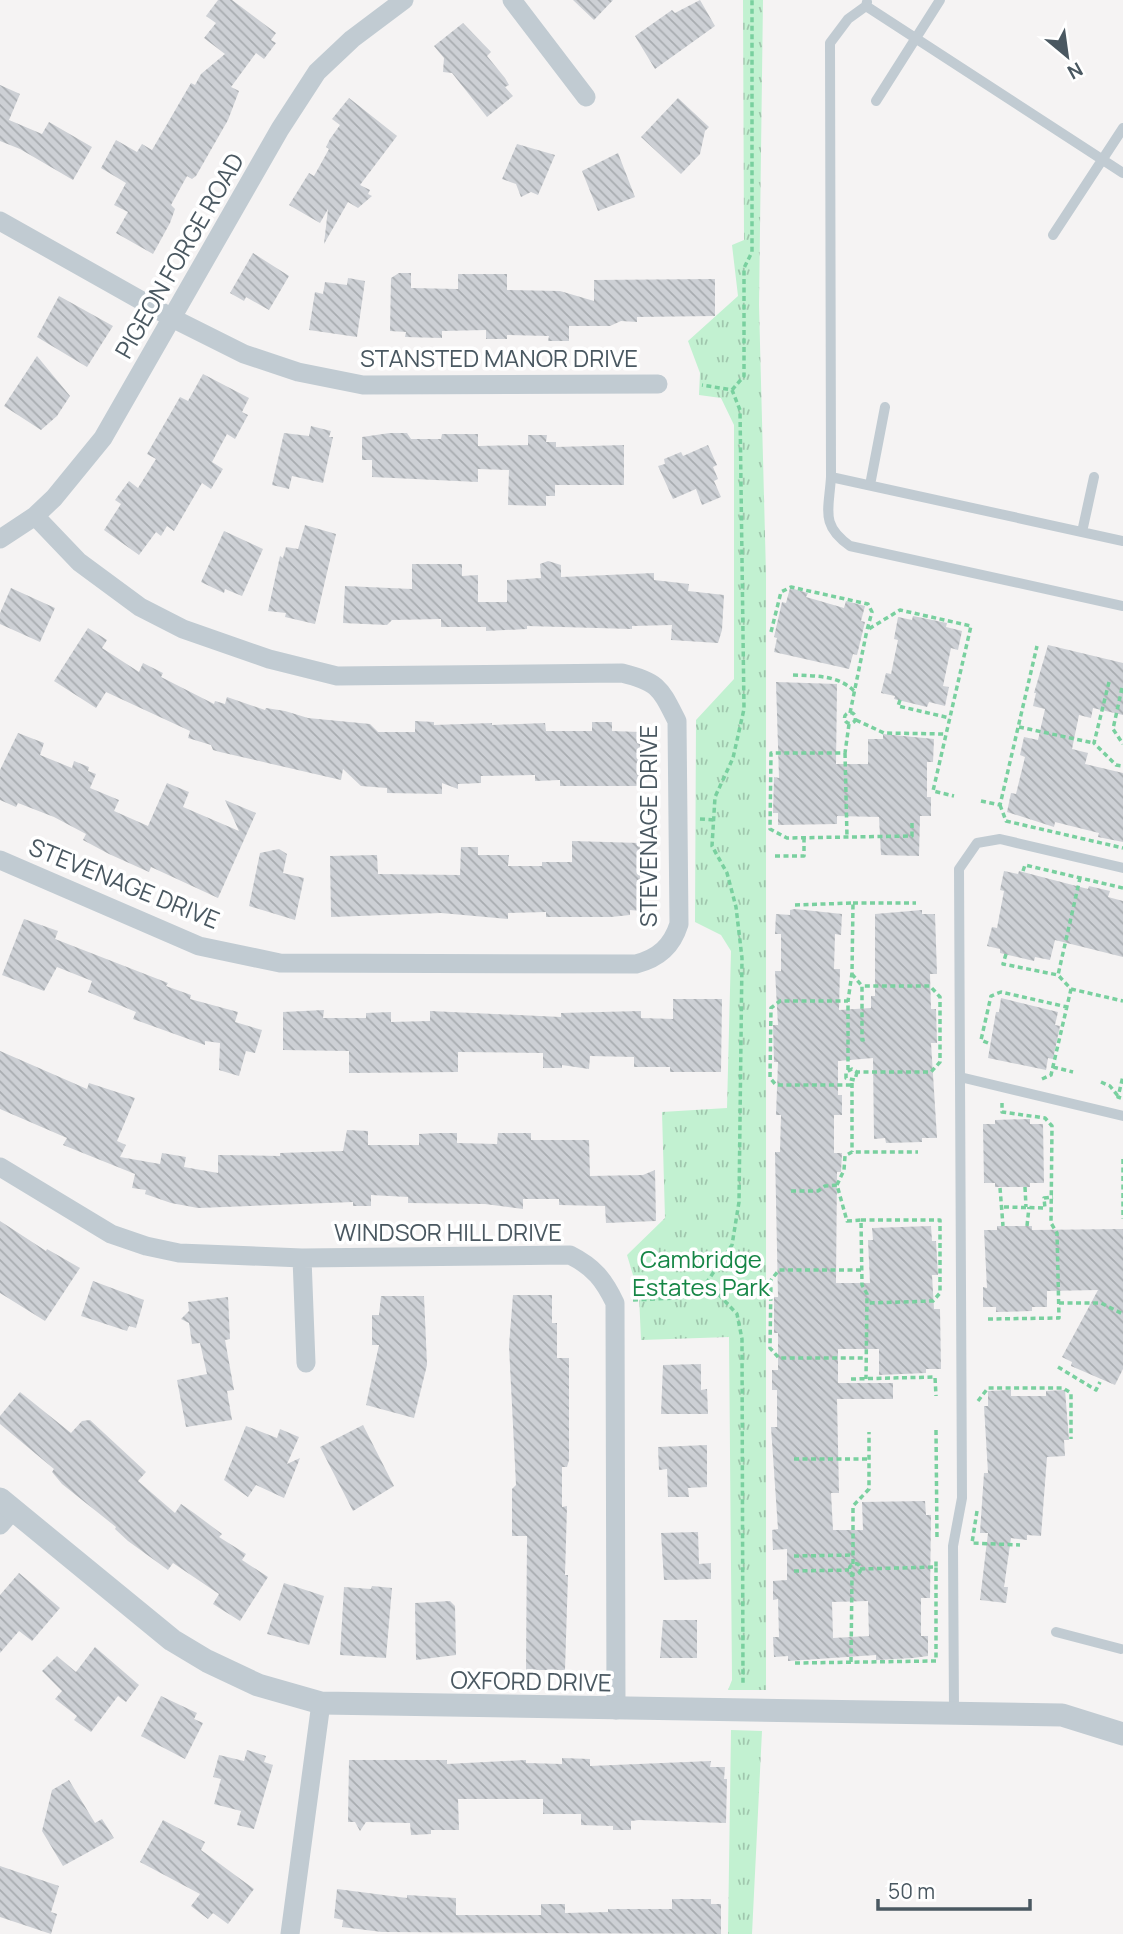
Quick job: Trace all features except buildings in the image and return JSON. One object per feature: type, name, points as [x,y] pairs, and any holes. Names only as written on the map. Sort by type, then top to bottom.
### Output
[{"type":"street","name":"PIGEON FORGE ROAD","points":[[0,539],[35,516],[73,479],[103,438],[174,319],[280,129],[317,72],[352,39],[404,0]]},
{"type":"street","points":[[512,0],[586,97]]},
{"type":"street","name":"STANSTED MANOR DRIVE","points":[[0,221],[174,319],[244,354],[298,372],[363,385],[658,384]]},
{"type":"street","name":"STEVENAGE DRIVE","points":[[0,860],[200,946],[280,963],[636,964],[650,960],[665,950],[674,938],[679,924],[677,721],[663,695],[650,680],[622,673],[337,676],[269,659],[183,629],[139,607],[79,562],[35,516]]},
{"type":"street","name":"WINDSOR HILL DRIVE","points":[[0,1167],[111,1234],[146,1246],[179,1253],[302,1258],[570,1255],[588,1264],[604,1280],[615,1303],[616,1710]]},
{"type":"street","points":[[302,1258],[306,1363]]},
{"type":"street","name":"OXFORD DRIVE","points":[[4,1512],[172,1640],[206,1661],[258,1685],[321,1703],[616,1710],[954,1711],[1062,1715],[1123,1734]]},
{"type":"street","points":[[290,1934],[321,1703]]},
{"type":"lane","points":[[876,101],[940,0]]},
{"type":"lane","points":[[1123,173],[916,39],[866,3],[848,19],[830,43],[831,477],[828,524],[834,535],[850,546],[1123,606]]},
{"type":"lane","points":[[1053,235],[1123,128]]},
{"type":"lane","points":[[870,485],[885,407]]},
{"type":"lane","points":[[831,477],[1123,541]]},
{"type":"lane","points":[[1082,532],[1094,477]]},
{"type":"lane","points":[[954,1711],[953,1546],[962,1498],[959,869],[977,843],[1000,839],[1123,869]]},
{"type":"lane","points":[[960,1077],[1123,1116]]},
{"type":"lane","points":[[1056,1632],[1122,1648]]},
{"type":"path","points":[[732,390],[744,376],[744,268],[752,252],[752,0]]},
{"type":"path","points":[[702,385],[732,390]]},
{"type":"path","points":[[633,1300],[677,1298],[707,1282],[732,1245],[739,1202],[742,958],[733,895],[727,873],[712,846],[715,797],[733,758],[744,709],[740,410],[732,390]]},
{"type":"path","points":[[771,632],[781,592],[791,587],[868,604],[872,612],[850,713],[845,719],[849,724],[845,752],[846,837]]},
{"type":"path","points":[[867,630],[900,610],[971,626],[933,791],[954,796]]},
{"type":"path","points":[[1037,646],[1000,805],[1006,821],[1123,848]]},
{"type":"path","points":[[793,675],[845,681],[855,692]]},
{"type":"path","points":[[1094,743],[1109,682]]},
{"type":"path","points":[[1122,688],[1113,729],[1123,744]]},
{"type":"path","points":[[900,700],[898,706],[950,719]]},
{"type":"path","points":[[850,713],[856,720],[884,733],[946,734]]},
{"type":"path","points":[[849,724],[856,720]]},
{"type":"path","points":[[1018,727],[1094,743],[1116,765],[1123,766]]},
{"type":"path","points":[[845,752],[771,753],[770,829],[787,838],[912,836],[912,820]]},
{"type":"path","points":[[981,801],[1000,805]]},
{"type":"path","points":[[700,819],[714,820]]},
{"type":"path","points":[[775,856],[804,856],[804,838]]},
{"type":"path","points":[[1023,872],[1025,865],[1123,888]]},
{"type":"path","points":[[1058,975],[1080,878]]},
{"type":"path","points":[[852,1083],[846,1078],[853,903]]},
{"type":"path","points":[[795,905],[916,903]]},
{"type":"path","points":[[1006,954],[1003,964],[1058,975],[1071,989],[1123,1002]]},
{"type":"path","points":[[852,973],[862,986],[862,1040],[868,1039]]},
{"type":"path","points":[[848,1070],[931,1072],[940,1062],[940,997],[930,986],[862,986]]},
{"type":"path","points":[[1031,1077],[1045,1080],[1052,1075],[1071,989]]},
{"type":"path","points":[[988,1043],[981,1041],[991,996],[1001,992],[1067,1007]]},
{"type":"path","points":[[848,1001],[780,1002],[771,1008],[770,1078],[776,1085],[852,1083],[858,1077],[856,1072]]},
{"type":"path","points":[[1054,1067],[1073,1072]]},
{"type":"path","points":[[1121,1098],[1123,1076]]},
{"type":"path","points":[[1101,1082],[1110,1086],[1121,1098]]},
{"type":"path","points":[[852,1083],[852,1152]]},
{"type":"path","points":[[988,1319],[1059,1318],[1057,1233],[1051,1223],[1052,1126],[1045,1118],[1002,1112],[1002,1103]]},
{"type":"path","points":[[867,1303],[933,1301],[940,1293],[940,1220],[847,1221],[837,1185],[844,1170],[845,1156],[852,1152],[918,1152]]},
{"type":"path","points":[[1123,1159],[1123,1219]]},
{"type":"path","points":[[791,1191],[818,1191],[825,1186],[837,1185]]},
{"type":"path","points":[[1025,1187],[1027,1226]]},
{"type":"path","points":[[1000,1188],[1004,1207],[1003,1226]]},
{"type":"path","points":[[1004,1207],[1045,1208],[1044,1198],[1053,1197]]},
{"type":"path","points":[[861,1220],[862,1270],[867,1303],[866,1379]]},
{"type":"path","points":[[862,1270],[779,1270],[771,1280],[771,1348],[779,1358],[866,1358]]},
{"type":"path","points":[[707,1282],[737,1314],[742,1339],[743,1686]]},
{"type":"path","points":[[1059,1303],[1101,1303],[1123,1314]]},
{"type":"path","points":[[1058,1367],[1096,1390],[1100,1381]]},
{"type":"path","points":[[851,1379],[935,1377],[936,1396]]},
{"type":"path","points":[[978,1414],[978,1401],[988,1388],[1063,1388],[1071,1393],[1071,1439]]},
{"type":"path","points":[[936,1430],[937,1542]]},
{"type":"path","points":[[852,1662],[853,1506],[869,1489],[869,1432]]},
{"type":"path","points":[[794,1459],[869,1459]]},
{"type":"path","points":[[977,1504],[972,1543],[1020,1545]]},
{"type":"path","points":[[795,1663],[936,1661],[936,1554]]},
{"type":"path","points":[[793,1556],[853,1555]]},
{"type":"path","points":[[853,1564],[860,1569],[936,1567]]},
{"type":"path","points":[[793,1571],[858,1574],[860,1569]]},
{"type":"green space","name":"Cambridge Estates Park","points":[[743,0],[763,0],[759,305],[766,574],[766,1690],[728,1690],[732,1680],[729,1337],[641,1340],[639,1295],[627,1255],[665,1218],[662,1112],[727,1108],[731,951],[721,935],[695,922],[696,720],[734,679],[734,425],[721,398],[699,395],[700,373],[688,341],[738,296],[732,245],[744,240]]},
{"type":"green space","points":[[731,1730],[762,1731],[752,1934],[728,1934]]}]
